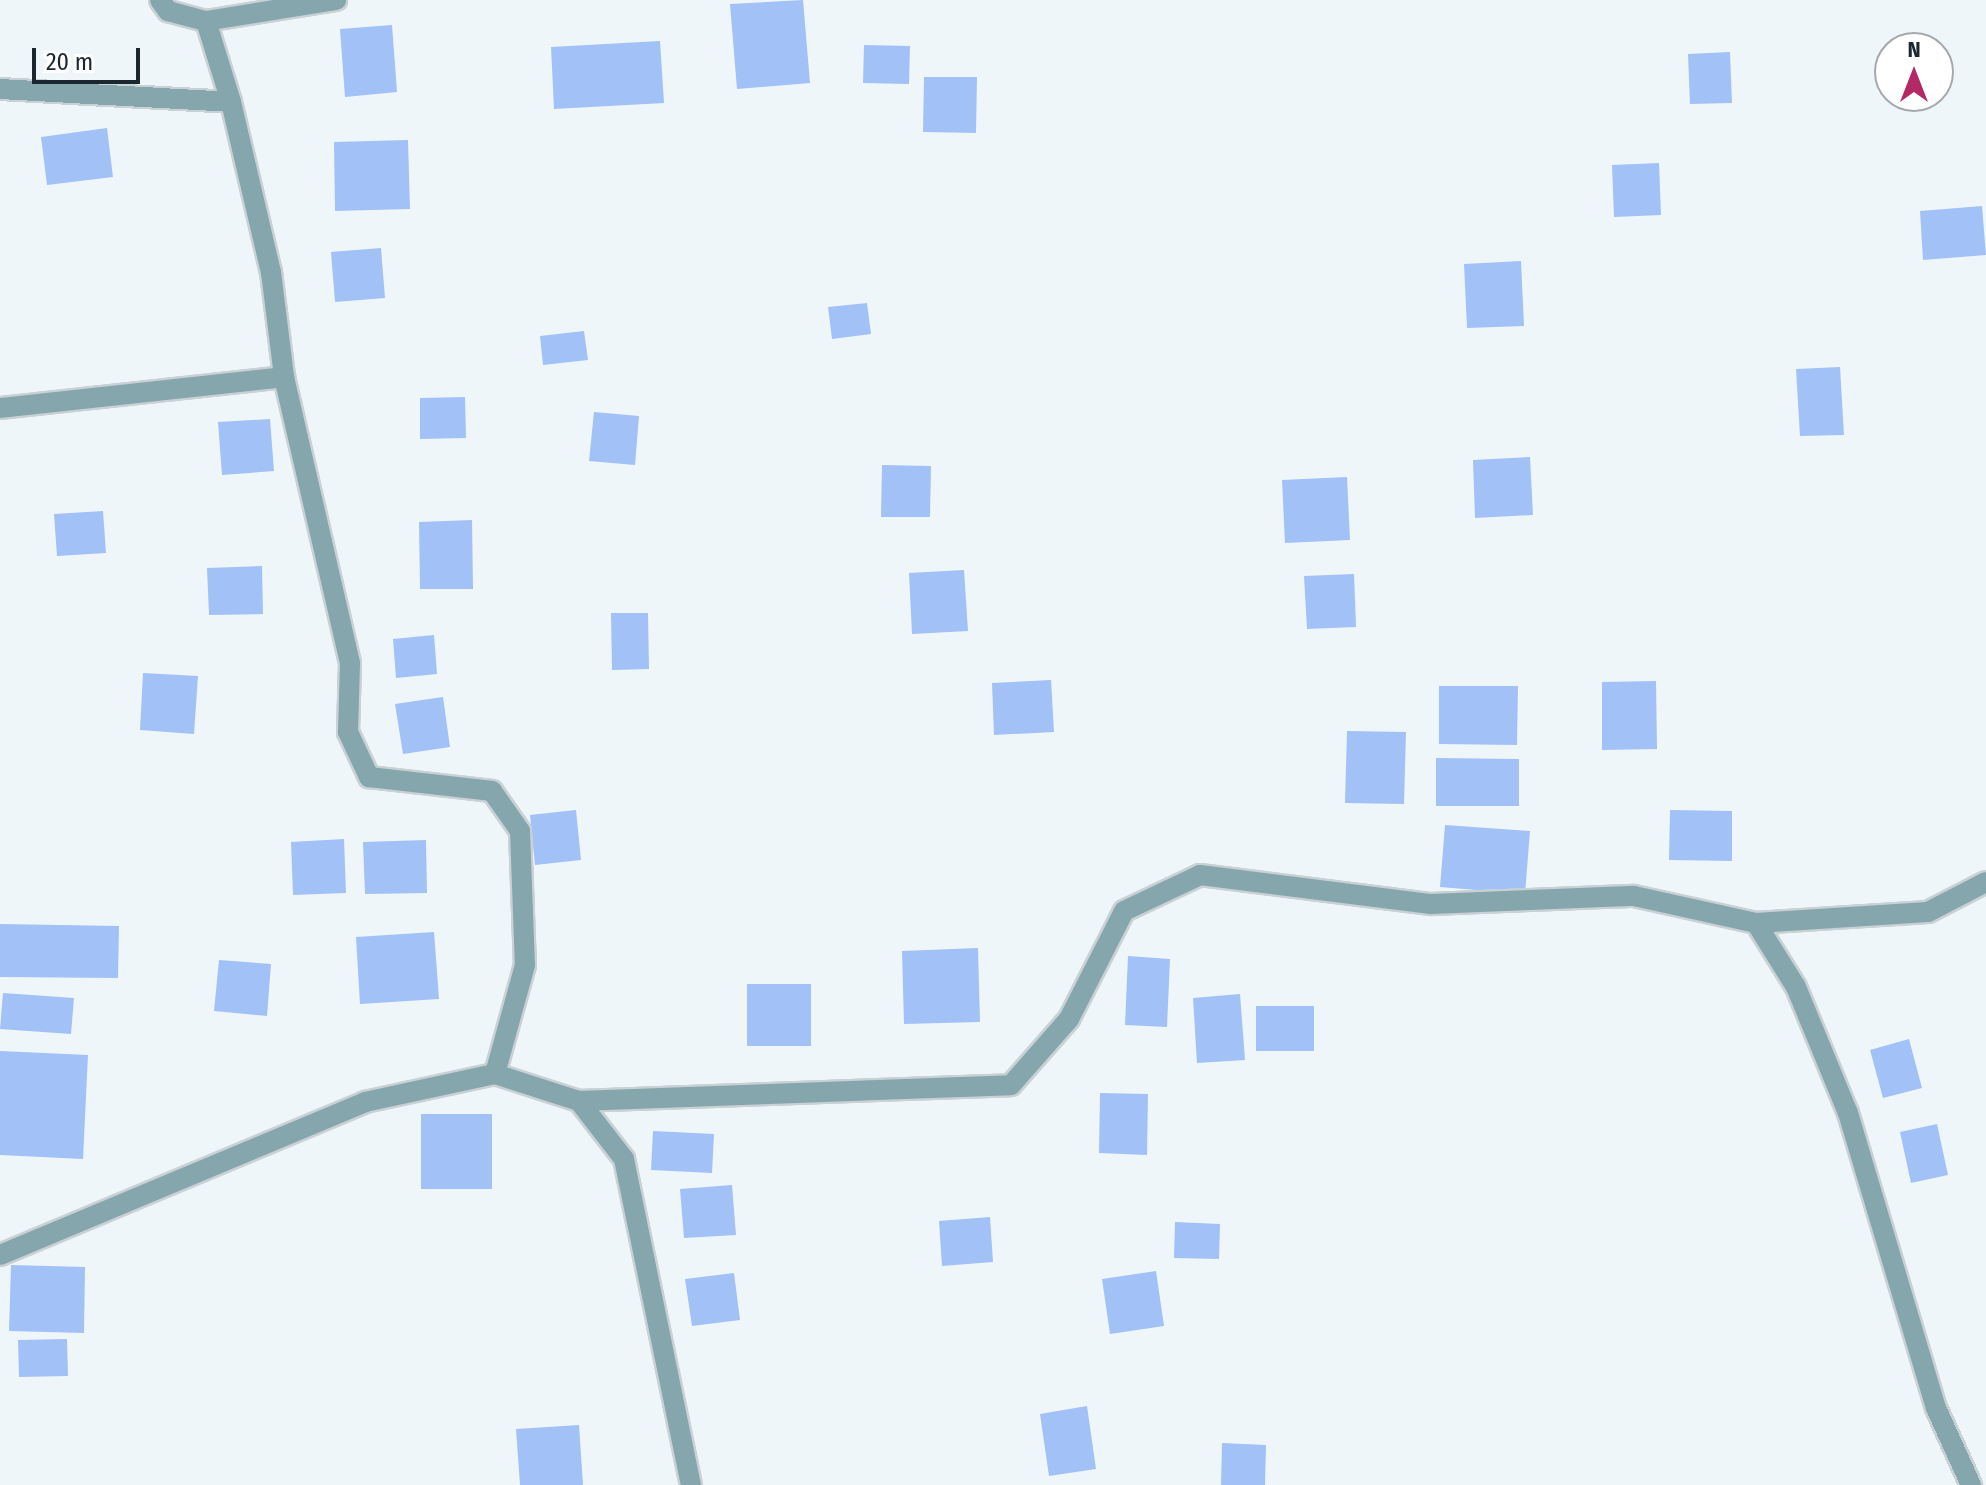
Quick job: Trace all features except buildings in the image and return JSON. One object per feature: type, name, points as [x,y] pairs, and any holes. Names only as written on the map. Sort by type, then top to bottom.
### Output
[{"type":"street","points":[[160,0],[168,11],[206,21],[336,0]]},
{"type":"street","points":[[206,21],[231,102],[271,272],[284,377],[350,664],[348,732],[369,777],[492,791],[520,831],[525,965],[495,1074]]},
{"type":"street","points":[[0,89],[231,102]]},
{"type":"street","points":[[0,408],[284,377]]},
{"type":"street","points":[[0,1255],[365,1102],[495,1074],[579,1101],[1011,1085],[1069,1019],[1124,911],[1200,875],[1431,904],[1634,896],[1756,923],[1928,912],[1986,882]]},
{"type":"street","points":[[1756,923],[1796,987],[1848,1113],[1936,1408],[1971,1485]]},
{"type":"street","points":[[579,1101],[624,1159],[691,1485]]}]
